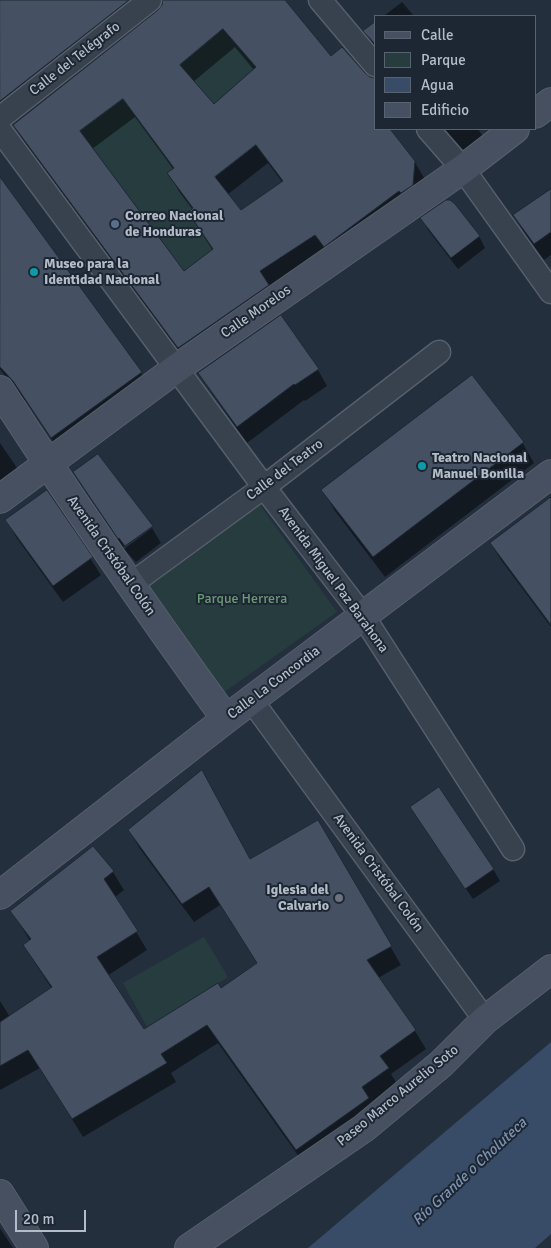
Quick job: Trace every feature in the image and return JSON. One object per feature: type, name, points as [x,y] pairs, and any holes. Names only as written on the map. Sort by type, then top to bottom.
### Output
[{"type":"street","name":"Calle del Telégrafo","points":[[0,118],[150,0]]},
{"type":"street","points":[[320,0],[374,64]]},
{"type":"street","points":[[536,113],[551,102]]},
{"type":"street","name":"Avenida Miguel Paz Barahona","points":[[0,130],[264,486],[363,616],[513,849]]},
{"type":"street","points":[[429,130],[463,170],[551,292]]},
{"type":"street","name":"Calle Morelos","points":[[0,499],[177,368],[463,170],[514,130]]},
{"type":"street","name":"Calle del Teatro","points":[[130,586],[439,352]]},
{"type":"street","name":"Avenida Cristóbal Colón","points":[[0,390],[130,586],[226,719]]},
{"type":"street","name":"Calle La Concordia","points":[[0,895],[226,719],[551,474]]},
{"type":"street","name":"Avenida Cristóbal Colón","points":[[252,701],[485,1020]]},
{"type":"street","name":"Paseo Marco Aurelio Soto","points":[[189,1248],[364,1128],[440,1064],[485,1020],[551,969]]},
{"type":"street","points":[[0,1194],[34,1248]]},
{"type":"green space","points":[[223,29],[256,67],[214,104],[180,65]]},
{"type":"green space","points":[[123,99],[174,168],[167,174],[186,198],[222,187],[188,212],[213,249],[184,271],[80,131]]},
{"type":"green space","name":"Parque Herrera","points":[[260,505],[337,612],[223,693],[147,585]]},
{"type":"green space","points":[[204,937],[228,977],[147,1027],[123,983]]},
{"type":"water","name":"Río Grande o Choluteca","points":[[551,1042],[551,1234],[535,1248],[308,1248]]},
{"type":"building","points":[[0,0],[129,0],[0,101]]},
{"type":"building","points":[[163,0],[285,0],[331,56],[342,47],[365,73],[374,78],[374,130],[391,130],[415,161],[413,185],[401,193],[399,191],[324,247],[315,235],[260,271],[269,285],[178,348],[13,125],[158,10]],"holes":[[[223,29],[256,67],[214,104],[180,65]],[[123,99],[174,168],[167,173],[193,208],[188,212],[213,249],[184,271],[80,131]],[[256,145],[283,181],[241,210],[215,177]]]},
{"type":"building","points":[[374,23],[374,43],[363,31]]},
{"type":"building","name":"Museo para la Identidad Nacional","points":[[0,177],[142,372],[51,438],[13,381],[0,367]]},
{"type":"building","points":[[551,189],[551,232],[534,244],[513,215]]},
{"type":"building","points":[[446,200],[450,200],[455,204],[480,236],[451,258],[420,218]]},
{"type":"building","points":[[281,315],[319,369],[294,384],[237,427],[198,373]]},
{"type":"building","name":"Teatro Nacional Manuel Bonilla","points":[[472,375],[524,442],[373,557],[321,490]]},
{"type":"building","points":[[98,454],[153,526],[125,546],[118,539],[73,472]]},
{"type":"building","points":[[47,490],[93,557],[53,586],[5,520]]},
{"type":"building","points":[[551,497],[551,625],[490,543]]},
{"type":"building","points":[[202,770],[250,859],[318,820],[392,946],[367,960],[416,1030],[380,1056],[389,1068],[362,1087],[369,1098],[296,1150],[207,1025],[161,1054],[167,1063],[72,1119],[28,1050],[0,1066],[0,1022],[52,987],[23,945],[31,939],[10,911],[93,846],[114,871],[104,879],[138,931],[97,957],[144,1029],[218,983],[221,988],[257,963],[209,887],[182,904],[128,830]]},
{"type":"building","points":[[439,787],[494,869],[465,889],[410,807]]},
{"type":"place","name":"Correo Nacional de Honduras","points":[[115,224]]},
{"type":"place","name":"Museo para la Identidad Nacional","points":[[34,272]]},
{"type":"place","name":"Teatro Nacional Manuel Bonilla","points":[[422,466]]},
{"type":"place","name":"Iglesia del Calvario","points":[[339,898]]}]
